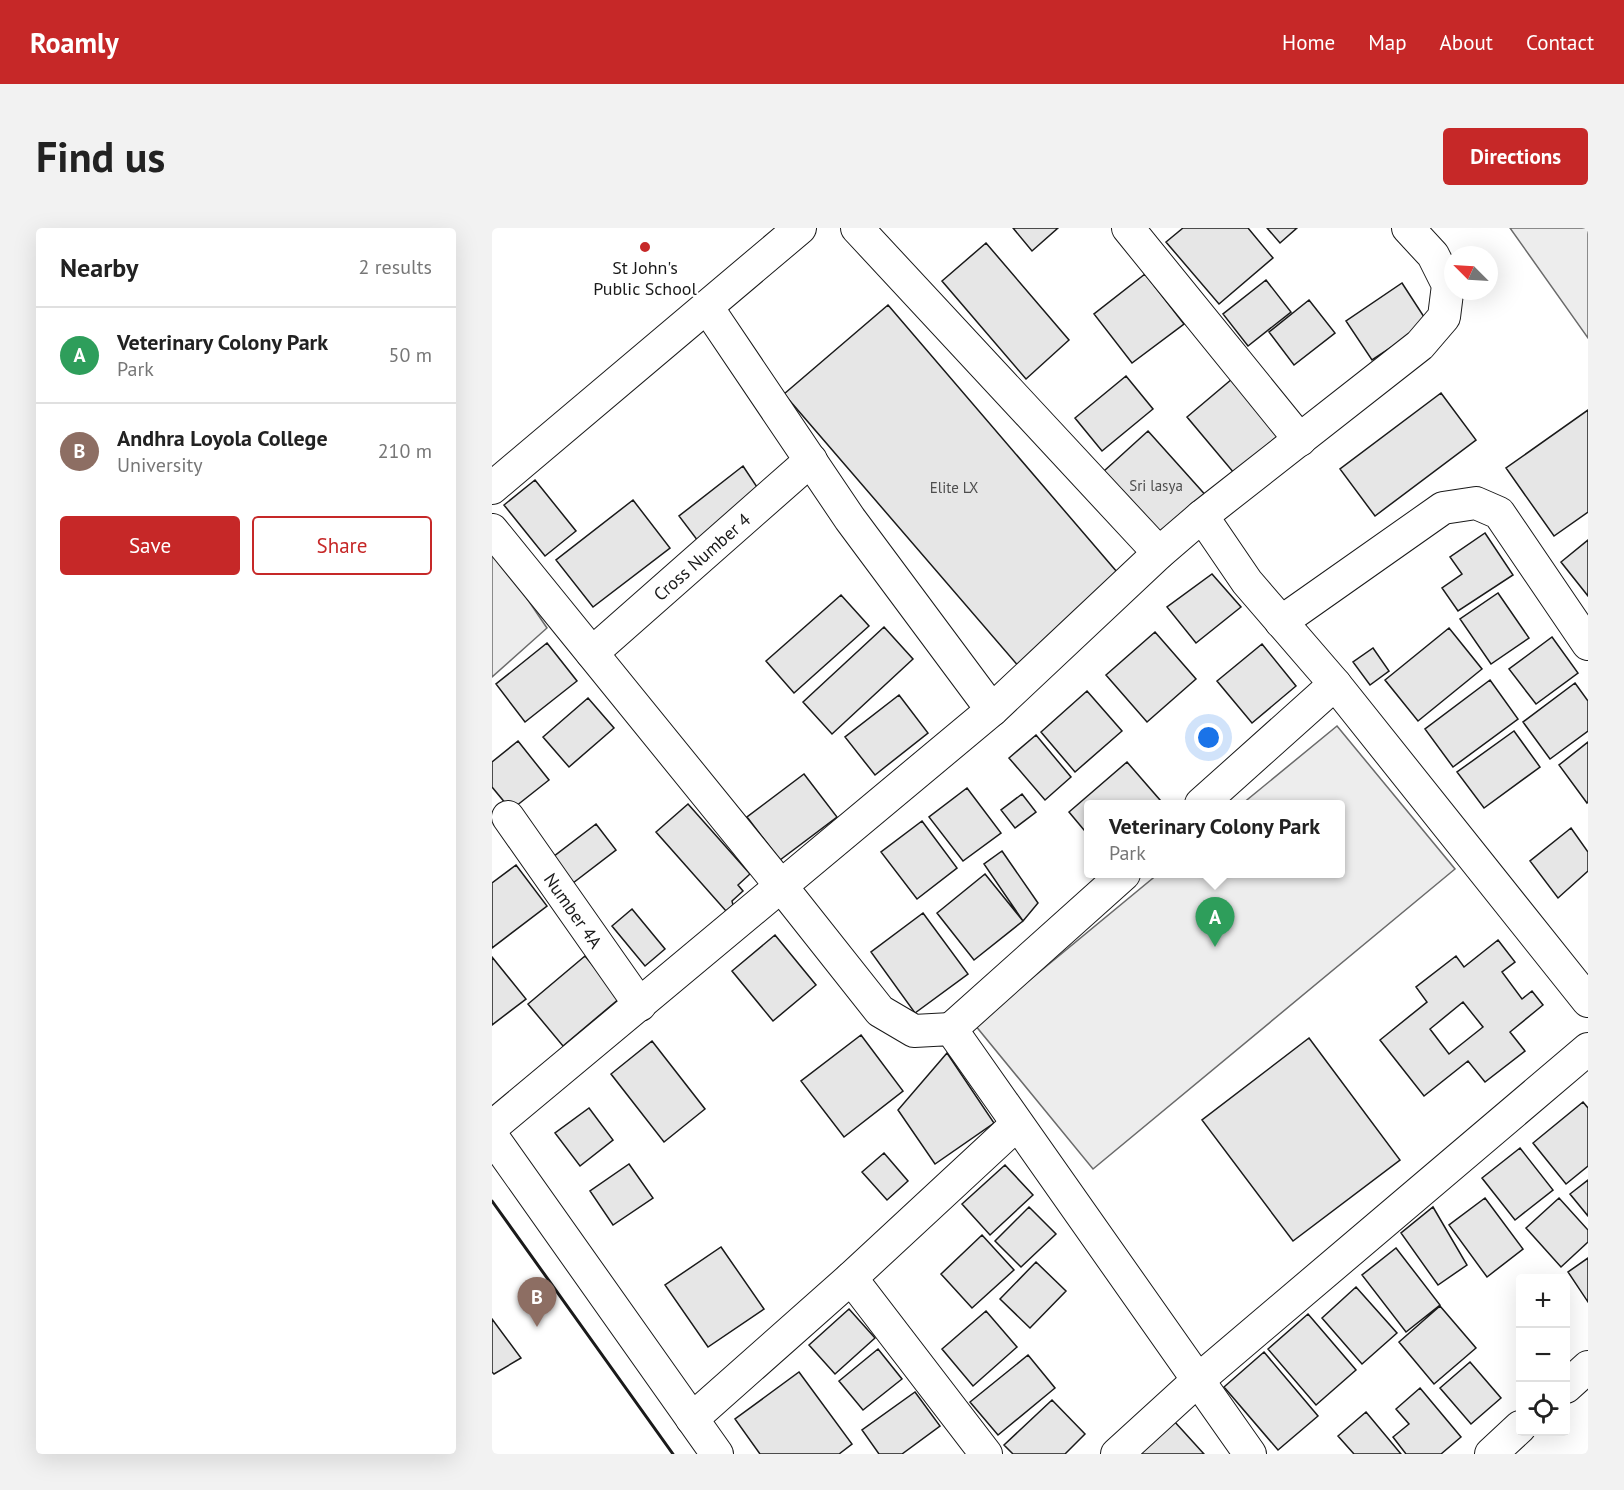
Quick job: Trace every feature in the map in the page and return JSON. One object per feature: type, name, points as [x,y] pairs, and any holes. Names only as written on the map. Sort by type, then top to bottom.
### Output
[{"type":"street","points":[[492,488],[800,228]]},
{"type":"street","points":[[857,228],[1159,553]]},
{"type":"street","points":[[1128,228],[1299,440]]},
{"type":"street","points":[[492,1127],[992,710],[1159,553],[1202,516],[1420,345],[1444,317],[1448,285],[1433,255],[1408,228]]},
{"type":"street","points":[[707,307],[850,519],[992,710]]},
{"type":"street","name":"Cross Number 4","points":[[592,653],[811,460]]},
{"type":"street","points":[[1281,622],[1443,508],[1476,503],[1499,513],[1586,637]]},
{"type":"street","points":[[1202,516],[1247,582],[1335,684],[1588,1001]]},
{"type":"street","points":[[492,530],[880,1011],[914,1031],[951,1029],[1118,878]]},
{"type":"street","points":[[1205,800],[1335,684]]},
{"type":"street","name":"Number 4A","points":[[508,817],[640,1005]]},
{"type":"street","points":[[951,1029],[1250,1454]]},
{"type":"street","points":[[1117,1454],[1197,1381],[1588,1049]]},
{"type":"street","points":[[692,1419],[851,1278],[1017,1124]]},
{"type":"street","points":[[492,1136],[717,1454]]},
{"type":"street","points":[[851,1278],[986,1454]]},
{"type":"street","points":[[1570,1383],[1588,1367]]},
{"type":"street","points":[[1491,1454],[1516,1432]]},
{"type":"shaded area","points":[[1510,228],[1588,228],[1588,338]]},
{"type":"shaded area","points":[[492,547],[547,628],[492,677]]},
{"type":"shaded area","points":[[1337,726],[1455,869],[1093,1169],[975,1025],[1153,878],[1345,878],[1345,800],[1247,800]]},
{"type":"building","points":[[1013,228],[1058,228],[1032,251]]},
{"type":"building","points":[[1183,228],[1248,228],[1273,258],[1219,304],[1166,242]]},
{"type":"building","points":[[1267,228],[1297,228],[1280,243]]},
{"type":"building","points":[[986,243],[1069,340],[1026,379],[942,281]]},
{"type":"building","points":[[1145,274],[1184,324],[1132,363],[1094,314]]},
{"type":"building","points":[[1266,280],[1291,312],[1248,346],[1223,314]]},
{"type":"building","points":[[1402,283],[1428,323],[1372,360],[1346,321]]},
{"type":"building","points":[[1309,300],[1335,333],[1294,365],[1269,332]]},
{"type":"building","points":[[888,305],[1123,579],[1020,668],[784,394]]},
{"type":"building","points":[[1126,376],[1153,409],[1102,451],[1075,418]]},
{"type":"building","points":[[1232,379],[1279,435],[1234,473],[1187,417]]},
{"type":"building","points":[[1441,393],[1476,440],[1375,516],[1340,469]]},
{"type":"building","points":[[1588,410],[1588,512],[1554,536],[1506,468]]},
{"type":"building","points":[[1148,431],[1209,499],[1165,539],[1104,471]]},
{"type":"building","points":[[743,466],[763,496],[701,545],[679,516]]},
{"type":"building","points":[[535,480],[576,531],[545,556],[504,505]]},
{"type":"building","points":[[633,500],[670,548],[593,607],[556,560]]},
{"type":"building","points":[[1485,533],[1513,575],[1458,611],[1442,588],[1462,574],[1450,557]]},
{"type":"building","points":[[1588,540],[1588,596],[1561,562]]},
{"type":"building","points":[[1212,574],[1241,607],[1196,643],[1167,607]]},
{"type":"building","points":[[1498,593],[1529,638],[1491,664],[1460,619]]},
{"type":"building","points":[[841,595],[869,626],[794,693],[766,661]]},
{"type":"building","points":[[884,627],[913,659],[832,734],[803,702]]},
{"type":"building","points":[[1449,628],[1482,669],[1418,721],[1385,680]]},
{"type":"building","points":[[1155,632],[1196,679],[1147,722],[1106,675]]},
{"type":"building","points":[[1552,637],[1578,673],[1536,704],[1509,669]]},
{"type":"building","points":[[547,643],[577,681],[525,722],[496,684]]},
{"type":"building","points":[[1262,644],[1296,686],[1252,723],[1217,681]]},
{"type":"building","points":[[1373,648],[1389,671],[1370,685],[1353,662]]},
{"type":"building","points":[[1490,680],[1518,719],[1453,767],[1425,729]]},
{"type":"building","points":[[1575,683],[1588,701],[1588,731],[1550,759],[1523,722]]},
{"type":"building","points":[[1087,691],[1122,731],[1075,772],[1041,732]]},
{"type":"building","points":[[899,695],[928,733],[875,775],[845,737]]},
{"type":"building","points":[[588,698],[614,728],[569,767],[543,737]]},
{"type":"building","points":[[1514,731],[1540,767],[1484,808],[1457,772]]},
{"type":"building","points":[[1036,735],[1071,777],[1045,800],[1009,758]]},
{"type":"building","points":[[518,741],[549,780],[511,810],[492,787],[492,762]]},
{"type":"building","points":[[1588,742],[1588,802],[1587,803],[1559,765]]},
{"type":"building","points":[[1127,762],[1160,800],[1084,800],[1084,830],[1069,812]]},
{"type":"building","points":[[804,774],[837,817],[780,860],[747,817]]},
{"type":"building","points":[[967,788],[1001,833],[963,861],[929,817]]},
{"type":"building","points":[[1022,794],[1036,812],[1015,828],[1001,810]]},
{"type":"building","points":[[688,804],[750,874],[738,885],[743,891],[732,901],[733,905],[726,911],[656,832]]},
{"type":"building","points":[[922,821],[957,868],[917,899],[881,852]]},
{"type":"building","points":[[596,824],[616,850],[573,883],[553,857]]},
{"type":"building","points":[[1571,828],[1588,852],[1588,871],[1558,898],[1530,861]]},
{"type":"building","points":[[1002,851],[1038,903],[1023,921],[984,864]]},
{"type":"building","points":[[516,865],[547,906],[492,948],[492,883]]},
{"type":"building","points":[[985,874],[1023,921],[974,960],[937,913]]},
{"type":"building","points":[[632,909],[665,949],[645,966],[612,926]]},
{"type":"building","points":[[923,913],[968,974],[915,1013],[871,952]]},
{"type":"building","points":[[775,935],[816,985],[773,1021],[732,971]]},
{"type":"building","points":[[1498,940],[1515,962],[1502,972],[1522,999],[1532,991],[1543,1005],[1510,1032],[1525,1051],[1485,1082],[1468,1061],[1424,1096],[1380,1040],[1427,1002],[1416,987],[1456,956],[1464,967]],"holes":[[[1463,1002],[1483,1027],[1449,1054],[1430,1029]]]},
{"type":"building","points":[[585,956],[620,998],[563,1046],[528,1004]]},
{"type":"building","points":[[492,957],[526,999],[492,1025]]},
{"type":"building","points":[[861,1035],[903,1091],[844,1137],[801,1081]]},
{"type":"building","points":[[1309,1038],[1400,1160],[1293,1241],[1202,1120]]},
{"type":"building","points":[[652,1041],[705,1109],[664,1142],[611,1074]]},
{"type":"building","points":[[947,1053],[994,1123],[935,1164],[898,1110]]},
{"type":"building","points":[[1583,1102],[1588,1108],[1588,1166],[1566,1184],[1533,1143]]},
{"type":"building","points":[[589,1108],[613,1140],[580,1166],[555,1133]]},
{"type":"building","points":[[1520,1148],[1553,1190],[1515,1220],[1482,1178]]},
{"type":"building","points":[[884,1153],[908,1181],[887,1200],[862,1172]]},
{"type":"building","points":[[629,1164],[653,1198],[613,1225],[590,1191]]},
{"type":"building","points":[[1005,1165],[1033,1195],[990,1235],[962,1204]]},
{"type":"building","points":[[1588,1180],[1588,1216],[1570,1194]]},
{"type":"building","points":[[1485,1198],[1523,1249],[1487,1277],[1449,1225]]},
{"type":"building","points":[[1559,1198],[1588,1230],[1588,1242],[1561,1267],[1526,1228]]},
{"type":"building","points":[[1029,1207],[1056,1234],[1021,1267],[995,1241]]},
{"type":"building","points":[[1433,1207],[1467,1265],[1438,1285],[1401,1233]]},
{"type":"building","points":[[982,1235],[1014,1270],[972,1308],[941,1274]]},
{"type":"building","points":[[721,1247],[764,1309],[708,1347],[665,1285]]},
{"type":"building","points":[[1396,1248],[1440,1305],[1406,1332],[1362,1275]]},
{"type":"building","points":[[1588,1258],[1588,1302],[1570,1274],[1568,1272]]},
{"type":"building","points":[[1036,1262],[1066,1291],[1030,1328],[1000,1299]]},
{"type":"building","points":[[1356,1287],[1397,1333],[1362,1364],[1322,1318]]},
{"type":"building","points":[[1440,1306],[1476,1348],[1434,1384],[1399,1342]]},
{"type":"building","points":[[849,1309],[875,1338],[835,1374],[809,1345]]},
{"type":"building","points":[[986,1311],[1017,1347],[973,1386],[942,1349]]},
{"type":"building","points":[[1308,1314],[1356,1370],[1316,1405],[1268,1349]]},
{"type":"building","points":[[492,1319],[521,1358],[494,1374],[492,1372]]},
{"type":"building","points":[[878,1349],[902,1379],[863,1410],[839,1381]]},
{"type":"building","points":[[1264,1352],[1318,1416],[1278,1450],[1224,1387]]},
{"type":"building","points":[[1028,1355],[1055,1388],[998,1435],[970,1402]]},
{"type":"building","points":[[1470,1362],[1501,1398],[1471,1424],[1440,1388]]},
{"type":"building","points":[[799,1372],[852,1444],[839,1454],[760,1454],[735,1419]]},
{"type":"building","points":[[1420,1388],[1461,1437],[1441,1454],[1406,1454],[1393,1437],[1409,1424],[1396,1409]]},
{"type":"building","points":[[915,1392],[940,1426],[902,1454],[879,1454],[862,1430]]},
{"type":"building","points":[[1052,1400],[1085,1434],[1065,1454],[1013,1454],[1004,1445]]},
{"type":"building","points":[[1366,1412],[1401,1454],[1354,1454],[1338,1436]]},
{"type":"building","points":[[1174,1421],[1204,1454],[1138,1454]]},
{"type":"wall","points":[[492,1201],[673,1454]]},
{"type":"place","name":"St John's Public School","points":[[645,247]]},
{"type":"place","name":"Veterinary Colony Park","points":[[1215,947]]},
{"type":"place","name":"Andhra Loyola College","points":[[537,1327]]}]
